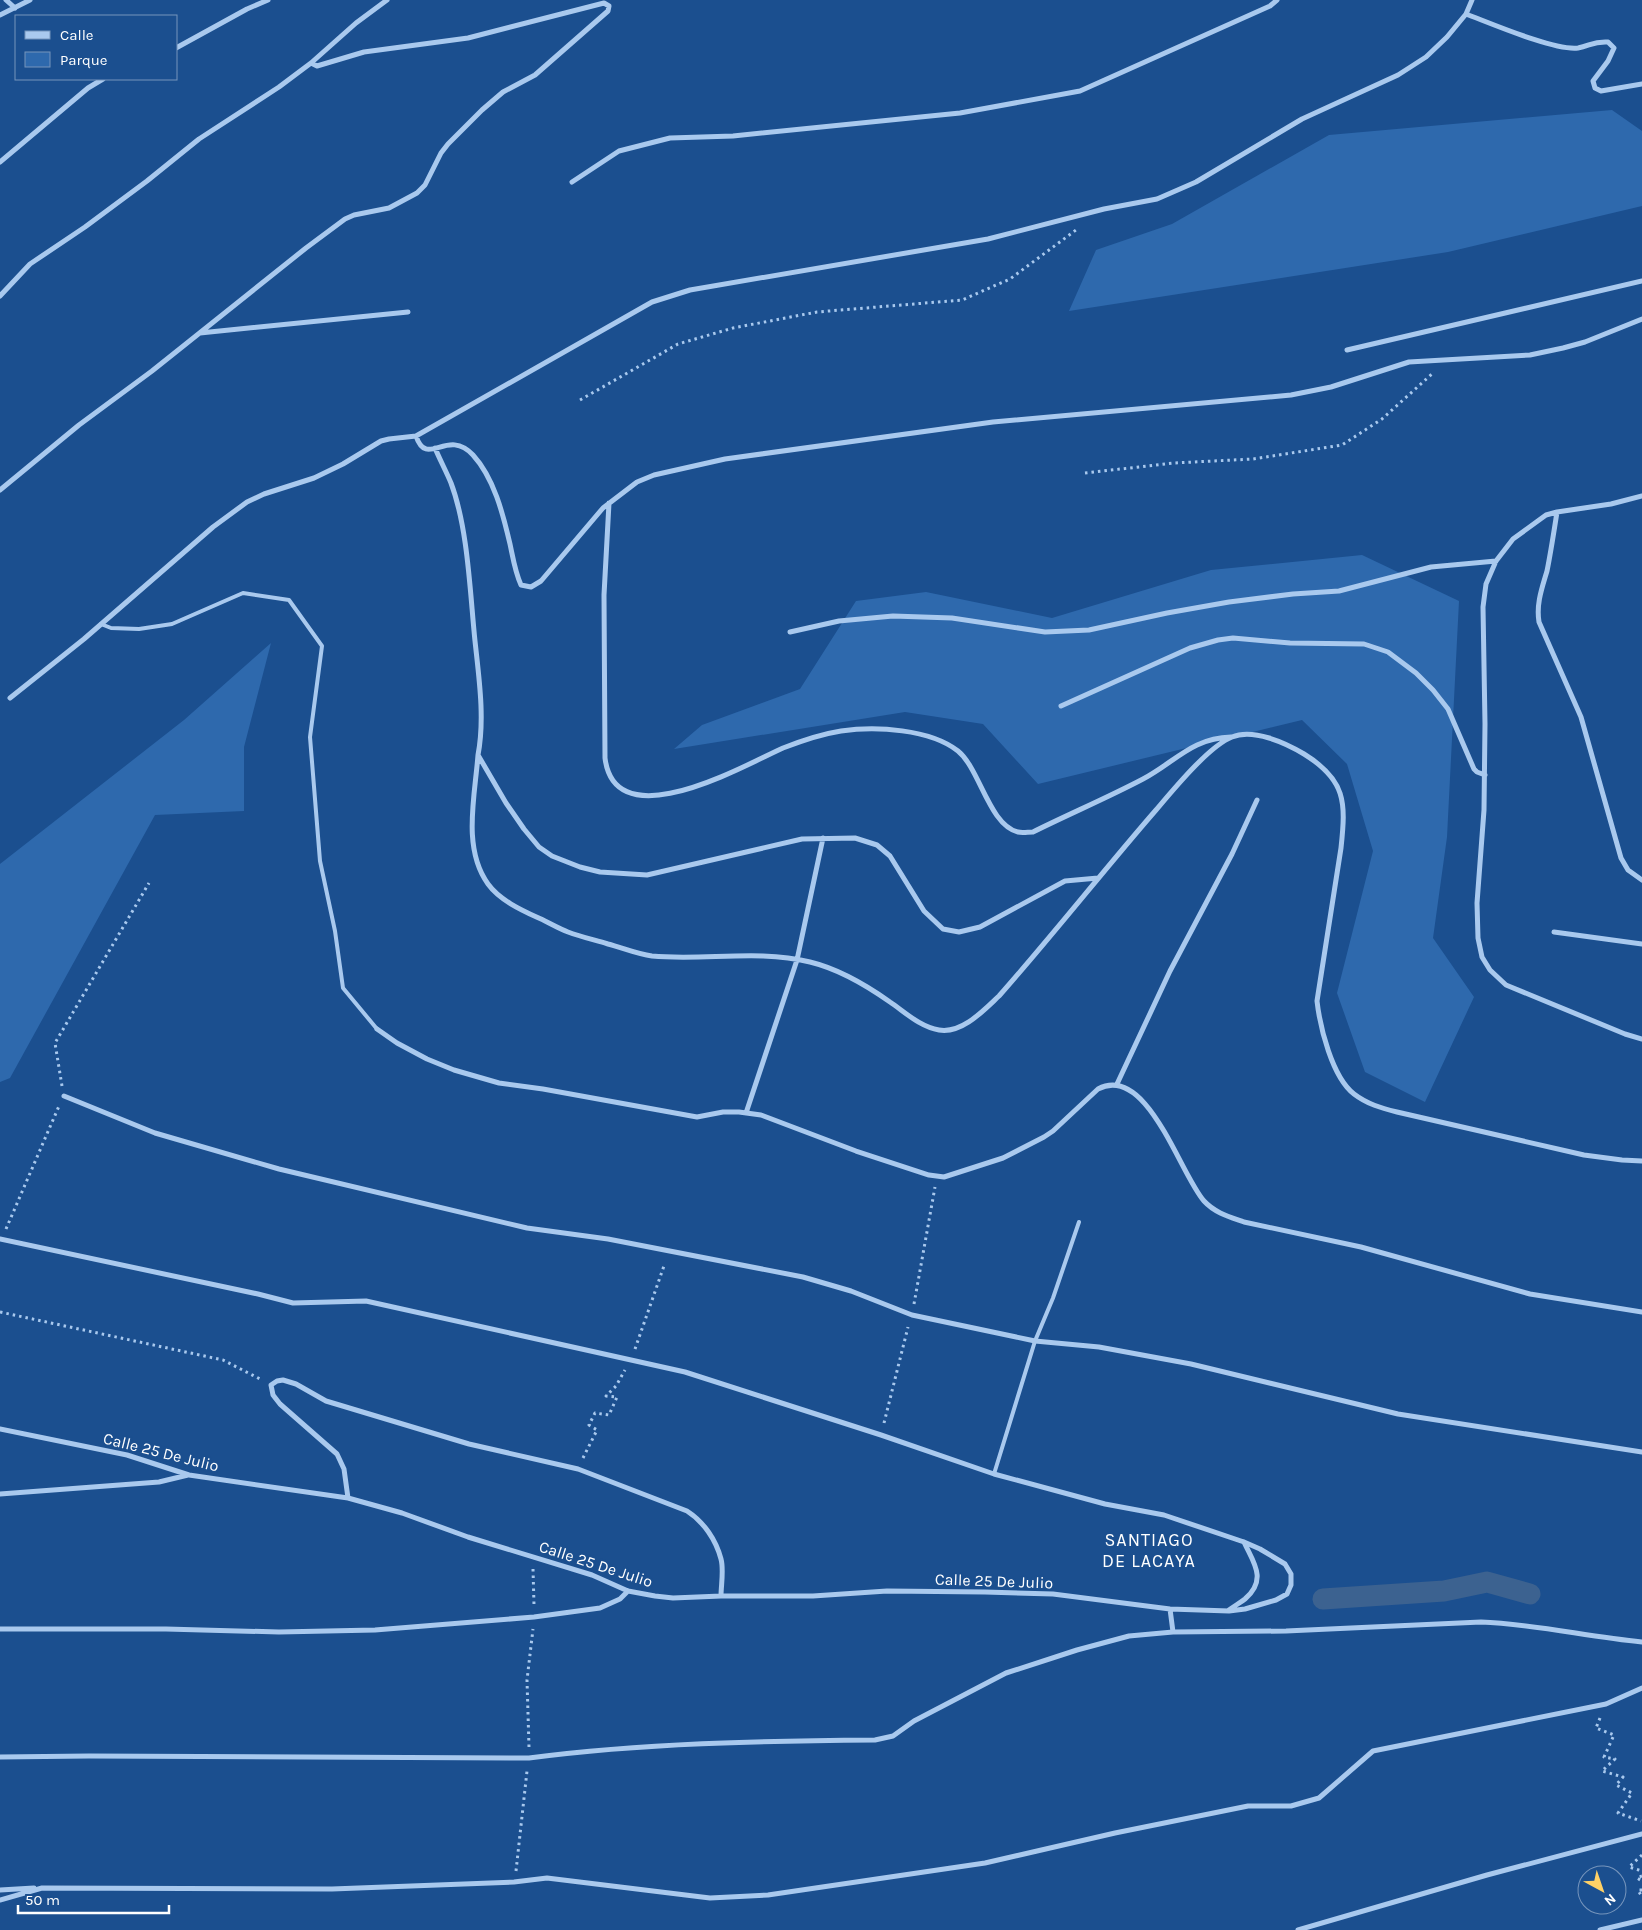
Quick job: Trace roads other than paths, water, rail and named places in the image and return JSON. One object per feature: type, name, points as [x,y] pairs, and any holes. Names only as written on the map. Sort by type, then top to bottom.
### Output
[{"type":"street","points":[[6,0],[14,8]]},
{"type":"street","points":[[0,15],[30,0]]},
{"type":"street","points":[[178,47],[246,9],[268,0]]},
{"type":"street","points":[[0,296],[30,264],[85,227],[199,139],[311,63],[356,23],[387,0]]},
{"type":"street","points":[[572,182],[619,151],[670,138],[733,136],[960,113],[1080,91],[1270,6],[1277,0]]},
{"type":"street","points":[[10,698],[101,624],[213,527],[247,502],[264,494],[284,489],[343,464],[381,441],[389,438],[416,436],[652,302],[690,290],[988,239],[1104,209],[1157,199],[1196,182],[1302,119],[1398,75],[1426,57],[1447,37],[1466,14],[1472,0]]},
{"type":"street","points":[[0,490],[79,425],[306,248],[345,220],[354,215],[389,208],[417,193],[425,185],[441,153],[460,131],[503,92],[534,74],[608,11],[608,6],[604,3],[468,38],[364,52],[317,66],[311,63]]},
{"type":"street","points":[[1466,14],[1548,43],[1577,48],[1596,42],[1608,42],[1614,48],[1608,61],[1593,81],[1595,88],[1601,91],[1642,84]]},
{"type":"street","points":[[0,162],[88,88],[101,80]]},
{"type":"street","points":[[1347,350],[1642,281]]},
{"type":"street","points":[[199,333],[408,312]]},
{"type":"street","points":[[416,436],[421,447],[431,450],[448,444],[460,445],[469,450],[492,486],[499,502],[516,575],[521,585],[525,587],[536,586],[609,503],[637,482],[654,475],[724,459],[993,422],[1291,395],[1331,387],[1409,362],[1530,355],[1563,348],[1585,342],[1642,319]]},
{"type":"street","points":[[435,448],[451,484],[459,513],[467,562],[478,675],[481,743],[478,755],[473,815],[474,848],[488,884],[506,900],[568,932],[634,953],[673,957],[744,955],[797,960],[822,965],[839,972],[889,1001],[926,1026],[940,1030],[956,1028],[976,1016],[999,996],[1182,779],[1218,746],[1232,737]]},
{"type":"street","points":[[1642,496],[1611,504],[1546,515],[1513,539],[1496,562],[1486,584],[1483,607],[1485,775],[1477,903],[1478,938],[1482,957],[1490,970],[1506,985],[1625,1034],[1642,1038]]},
{"type":"street","points":[[609,503],[604,595],[605,758],[606,767],[620,788],[627,792],[656,796],[683,791],[709,782],[785,747],[842,731],[880,729],[908,732],[941,740],[960,752],[979,780],[988,802],[998,817],[1017,832],[1033,832],[1144,779],[1185,751],[1216,737],[1232,737],[1244,734],[1281,743],[1318,763],[1337,783],[1340,794],[1344,826],[1334,901],[1317,1001],[1331,1057],[1341,1078],[1352,1093],[1374,1106],[1397,1112],[1584,1155],[1642,1161]]},
{"type":"street","points":[[1557,512],[1547,570],[1539,599],[1537,612],[1539,622],[1581,717],[1616,846],[1628,870],[1642,880]]},
{"type":"street","points":[[790,632],[839,621],[893,616],[952,618],[1045,632],[1089,630],[1230,602],[1339,590],[1431,567],[1496,562]]},
{"type":"street","points":[[1061,706],[1190,648],[1218,640],[1233,638],[1290,643],[1364,644],[1388,652],[1416,673],[1433,690],[1448,709],[1474,769],[1485,775]]},
{"type":"street","points":[[478,755],[506,803],[539,847],[552,856],[600,872],[647,875],[802,839],[855,838],[876,845],[890,856],[924,911],[943,929],[959,932],[980,927],[1065,881],[1098,878]]},
{"type":"street","points":[[1117,1084],[1170,971],[1232,854],[1257,800]]},
{"type":"street","points":[[746,1113],[797,960],[823,838]]},
{"type":"street","points":[[1554,932],[1642,944]]},
{"type":"street","points":[[378,1029],[397,1043],[427,1059],[454,1070],[499,1083],[543,1089],[697,1117],[723,1112],[762,1115],[856,1151],[928,1174],[944,1177],[1003,1158],[1027,1146],[1053,1131],[1098,1089],[1107,1084],[1117,1084],[1134,1093],[1157,1120],[1198,1194],[1212,1209],[1229,1217],[1244,1222],[1361,1247],[1530,1294],[1642,1312]]},
{"type":"street","points":[[64,1096],[155,1133],[279,1169],[527,1228],[608,1239],[803,1278],[851,1291],[912,1315],[1035,1341],[1099,1347],[1191,1364],[1398,1414],[1642,1452]]},
{"type":"street","name":"Calle 25 De Julio","points":[[0,1429],[127,1455],[189,1475],[348,1498],[402,1513],[532,1558],[592,1575],[628,1591],[673,1598],[813,1596],[886,1591],[985,1592],[1053,1594],[1170,1609],[1229,1610],[1245,1609],[1276,1600],[1287,1594],[1292,1582],[1291,1574],[1285,1564],[1244,1542],[1164,1515],[1105,1504],[994,1474],[684,1372],[366,1301],[293,1303],[1,1239]]},
{"type":"street","points":[[348,1498],[344,1469],[337,1454],[280,1404],[273,1395],[271,1385],[276,1380],[289,1382],[326,1401],[469,1444],[578,1470],[687,1511],[698,1518],[707,1529],[722,1560],[721,1596]]},
{"type":"street","points":[[0,1494],[159,1482],[189,1475]]},
{"type":"street","points":[[1229,1610],[1250,1594],[1257,1578],[1254,1560],[1244,1542]]},
{"type":"street","points":[[0,1630],[156,1629],[279,1632],[375,1630],[534,1616],[600,1608],[620,1598],[628,1591]]},
{"type":"street","points":[[1170,1609],[1173,1632]]},
{"type":"street","points":[[0,1757],[529,1758],[575,1752],[643,1747],[886,1738],[899,1732],[921,1717],[1006,1673],[1059,1655],[1129,1636],[1173,1632],[1286,1631],[1481,1622],[1512,1623],[1596,1638],[1642,1642]]},
{"type":"street","points":[[0,1890],[42,1888],[332,1889],[514,1882],[547,1878],[710,1898],[768,1895],[985,1863],[1115,1833],[1248,1806],[1291,1806],[1319,1798],[1373,1751],[1606,1704],[1642,1688]]},
{"type":"street","points":[[1298,1930],[1487,1875],[1642,1834]]},
{"type":"street","points":[[0,1900],[42,1888]]},
{"type":"street","points":[[1600,1930],[1642,1920]]},
{"type":"lane","points":[[101,624],[111,628],[139,629],[172,624],[243,593],[289,600],[322,646],[310,736],[320,861],[335,931],[343,988],[378,1029]]},
{"type":"lane","points":[[994,1474],[1035,1341],[1053,1298],[1079,1222]]},
{"type":"waterway","points":[[1323,1599],[1444,1591],[1487,1582],[1530,1594]]},
{"type":"district","name":"SANTIAGO DE LACAYA","points":[[1149,1550]]}]
